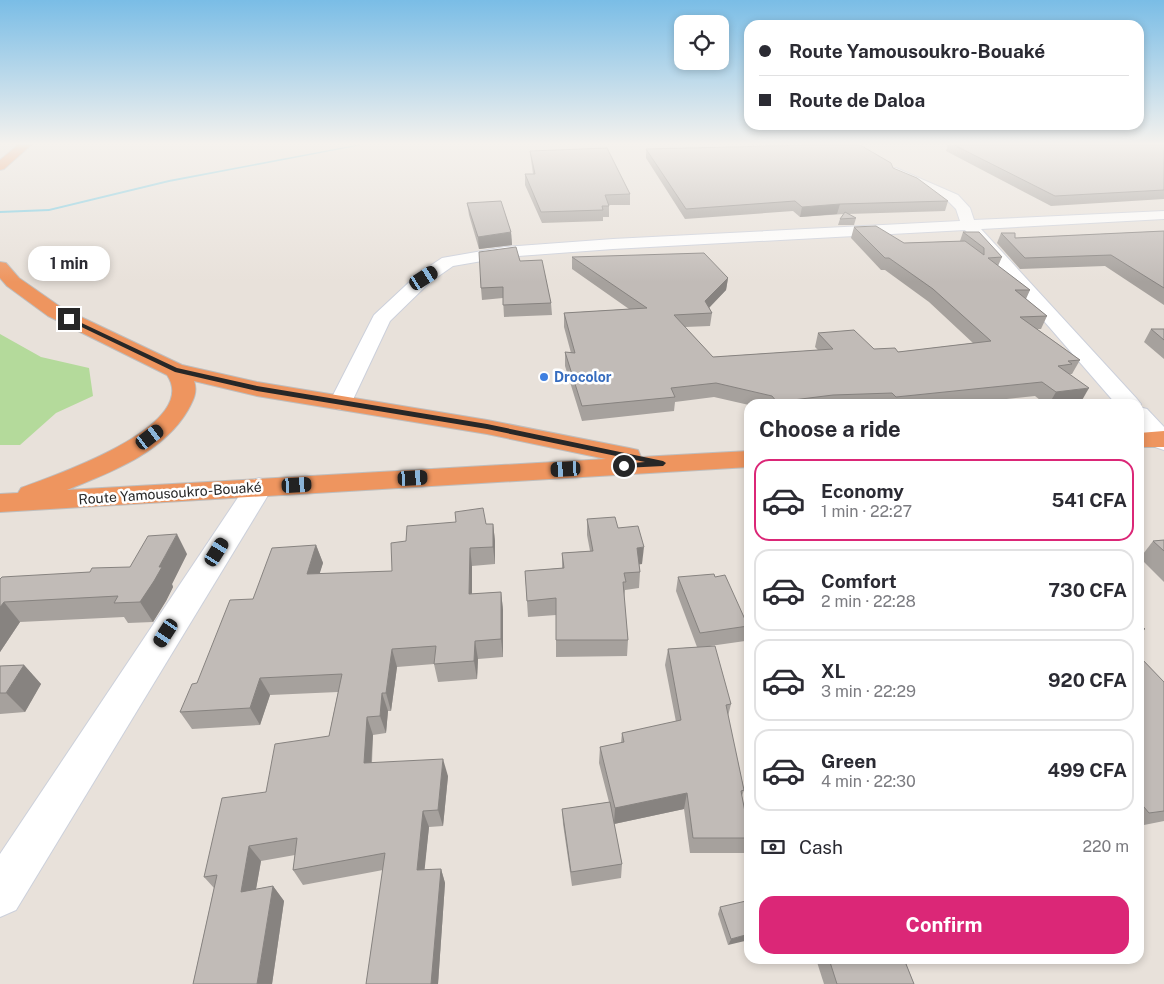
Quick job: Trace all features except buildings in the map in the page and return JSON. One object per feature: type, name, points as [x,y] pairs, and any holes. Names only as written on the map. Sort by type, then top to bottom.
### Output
[{"type":"highway","points":[[0,267],[13,282],[55,312],[175,370],[257,388],[487,426],[663,463]]},
{"type":"highway","points":[[6,503],[116,459],[160,429],[177,411],[183,394],[184,383],[175,370]]},
{"type":"highway","name":"Route Yamousoukro-Bouaké","points":[[6,503],[744,459]]},
{"type":"street","points":[[937,191],[953,198],[962,208],[968,224],[1125,399]]},
{"type":"street","points":[[341,403],[381,319],[424,278],[448,262],[505,252],[593,245],[1164,215]]},
{"type":"street","points":[[1144,421],[1157,440]]},
{"type":"street","points":[[0,894],[259,487]]},
{"type":"green space","points":[[0,334],[41,357],[89,368],[93,396],[56,413],[20,445],[0,445]]},
{"type":"waterway","points":[[0,212],[49,210],[128,191]]},
{"type":"place","name":"Drocolor","points":[[544,377]]},
{"type":"route","points":[[69,319],[175,370],[257,388],[487,426],[663,463],[624,466]]}]
